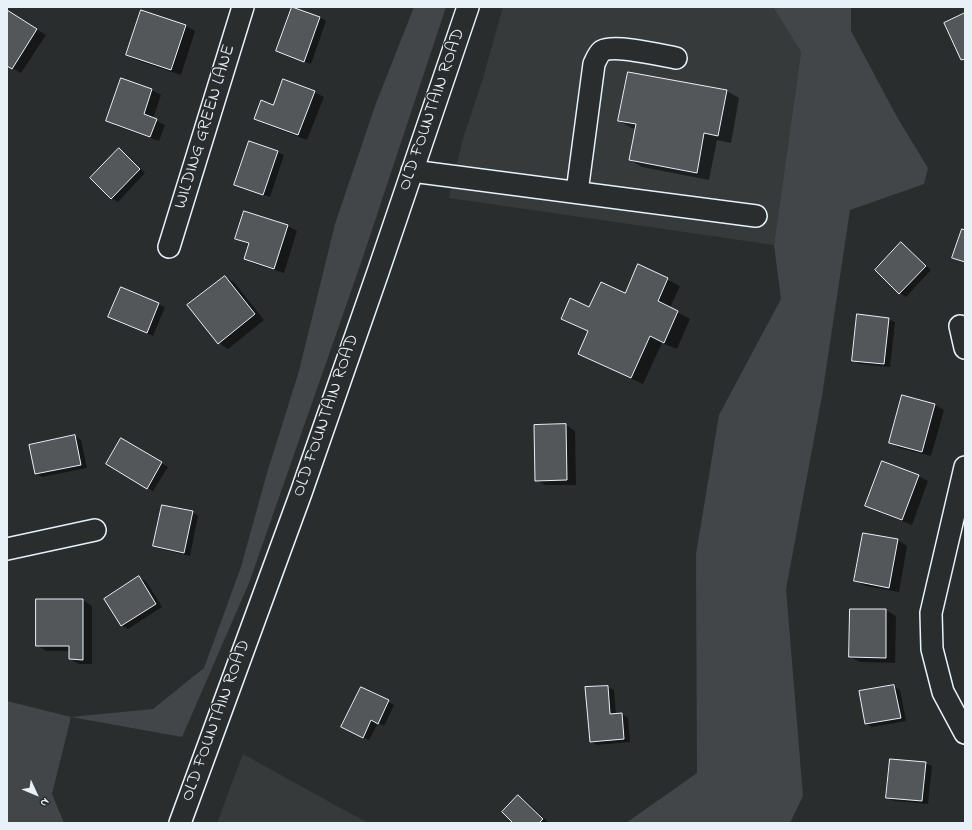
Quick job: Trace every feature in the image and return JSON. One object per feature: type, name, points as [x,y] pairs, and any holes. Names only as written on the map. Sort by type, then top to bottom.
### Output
[{"type":"street","name":"WILDING GREEN LANE","points":[[169,247],[243,7]]},
{"type":"street","name":"OLD FOUNTAIN ROAD","points":[[180,823],[296,506],[468,7]]},
{"type":"street","points":[[577,192],[594,64],[600,52],[607,49],[620,49],[676,58]]},
{"type":"street","points":[[412,171],[756,216]]},
{"type":"street","points":[[960,326],[965,348]]},
{"type":"street","points":[[965,467],[931,613],[932,649],[943,692],[965,733]]},
{"type":"street","points":[[7,549],[94,530]]},
{"type":"shaded area","points":[[414,7],[446,7],[361,263],[249,583],[182,737],[71,717],[153,709],[204,668],[241,567],[267,473],[299,371],[335,224],[375,106]]},
{"type":"shaded area","points":[[503,7],[773,7],[801,52],[774,245],[449,198],[462,142],[483,78]]},
{"type":"shaded area","points":[[773,7],[851,7],[851,31],[897,117],[928,168],[924,184],[850,210],[822,396],[786,589],[803,796],[790,823],[626,823],[697,773],[696,554],[719,415],[781,299],[774,245],[801,52]]},
{"type":"shaded area","points":[[7,701],[71,717],[52,794],[64,823],[7,823]]},
{"type":"shaded area","points":[[243,754],[344,810],[368,823],[217,823]]},
{"type":"building","points":[[292,7],[320,17],[304,62],[276,51]]},
{"type":"building","points":[[7,10],[37,29],[12,69],[7,66]]},
{"type":"building","points":[[141,10],[186,25],[171,70],[126,55]]},
{"type":"building","points":[[965,13],[965,59],[961,60],[944,23]]},
{"type":"building","points":[[628,72],[727,90],[718,136],[704,133],[697,173],[629,160],[636,124],[618,121]]},
{"type":"building","points":[[121,78],[152,89],[144,114],[157,119],[150,137],[106,121]]},
{"type":"building","points":[[283,79],[315,91],[298,135],[254,119],[261,100],[273,105]]},
{"type":"building","points":[[249,141],[278,151],[263,195],[234,185]]},
{"type":"building","points":[[119,148],[140,169],[111,199],[90,178]]},
{"type":"building","points":[[244,211],[288,225],[274,269],[244,259],[249,243],[235,239]]},
{"type":"building","points":[[962,229],[965,230],[965,262],[952,258]]},
{"type":"building","points":[[901,242],[926,266],[899,294],[875,270]]},
{"type":"building","points":[[638,264],[668,278],[658,301],[678,311],[664,343],[650,336],[631,378],[578,354],[588,331],[561,319],[570,298],[589,307],[601,282],[625,293]]},
{"type":"building","points":[[225,276],[255,314],[218,344],[187,305]]},
{"type":"building","points":[[121,287],[159,303],[147,333],[108,317]]},
{"type":"building","points":[[857,314],[889,318],[884,364],[852,361]]},
{"type":"building","points":[[902,395],[935,404],[922,452],[889,443]]},
{"type":"building","points":[[566,424],[567,480],[535,481],[534,425]]},
{"type":"building","points":[[75,435],[81,465],[35,474],[29,445]]},
{"type":"building","points":[[121,438],[162,462],[147,489],[106,464]]},
{"type":"building","points":[[882,461],[919,475],[902,520],[865,506]]},
{"type":"building","points":[[162,505],[193,511],[184,553],[153,546]]},
{"type":"building","points":[[863,533],[898,539],[889,588],[854,581]]},
{"type":"building","points":[[139,576],[156,604],[121,626],[104,599]]},
{"type":"building","points":[[36,599],[83,599],[83,660],[69,659],[69,646],[36,646]]},
{"type":"building","points":[[850,609],[886,609],[886,658],[849,657]]},
{"type":"building","points":[[894,685],[901,718],[865,724],[859,691]]},
{"type":"building","points":[[608,686],[610,714],[622,713],[624,739],[590,742],[585,687]]},
{"type":"building","points":[[361,687],[389,700],[378,724],[371,720],[363,738],[341,727]]},
{"type":"building","points":[[890,759],[926,762],[922,801],[886,798]]},
{"type":"building","points":[[518,795],[543,819],[539,823],[513,823],[502,812]]}]
